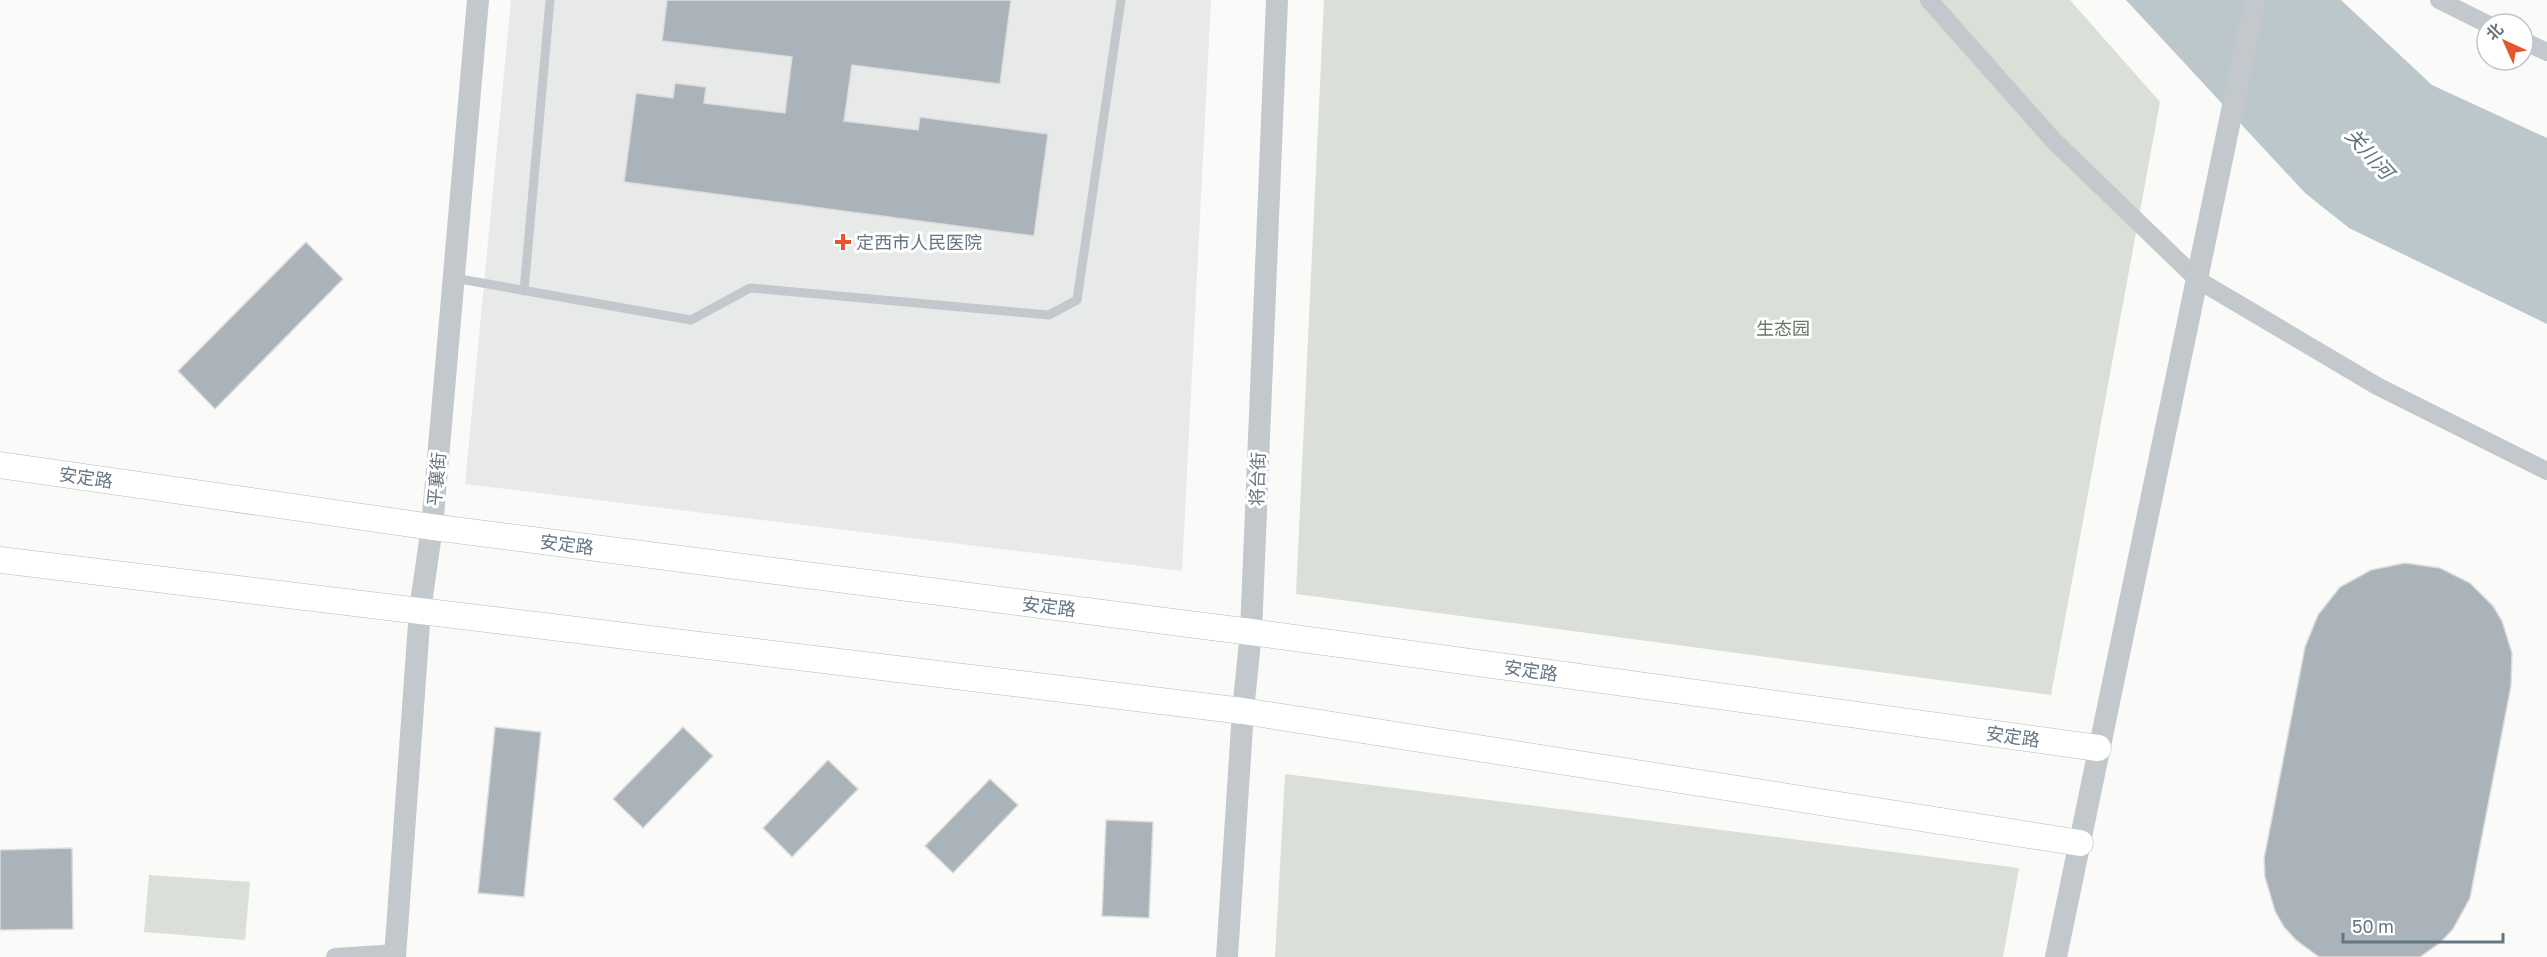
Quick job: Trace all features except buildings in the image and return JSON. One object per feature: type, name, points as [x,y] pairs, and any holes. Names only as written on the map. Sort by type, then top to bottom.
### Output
[{"type":"main road","name":"安定路","points":[[0,465],[432,527],[1251,632],[2098,748]]},
{"type":"main road","points":[[0,560],[1244,711],[2080,843]]},
{"type":"street","name":"平襄街","points":[[396,955],[420,610],[432,527],[478,0]]},
{"type":"street","name":"将台街","points":[[1227,957],[1251,632],[1277,0]]},
{"type":"street","points":[[1929,0],[2053,140],[2198,280],[2377,386],[2547,471]]},
{"type":"street","points":[[2056,957],[2256,0]]},
{"type":"street","points":[[2439,0],[2475,18]]},
{"type":"street","points":[[335,957],[396,955]]},
{"type":"lane","points":[[524,291],[549,0]]},
{"type":"lane","points":[[454,278],[691,320],[750,288],[1049,315],[1077,300],[1121,0]]},
{"type":"shaded area","name":"定西市人民医院","points":[[511,0],[1211,0],[1182,571],[465,484]]},
{"type":"green space","name":"生态园","points":[[1324,0],[2070,0],[2160,102],[2051,695],[1296,594]]},
{"type":"green space","points":[[1285,774],[2019,868],[2003,957],[1275,957]]},
{"type":"green space","points":[[149,875],[250,882],[245,940],[144,932]]},
{"type":"water","name":"关川河","points":[[2126,0],[2341,0],[2432,85],[2547,138],[2547,324],[2349,228],[2305,193]]},
{"type":"place","name":"定西市人民医院","points":[[843,242]]}]
